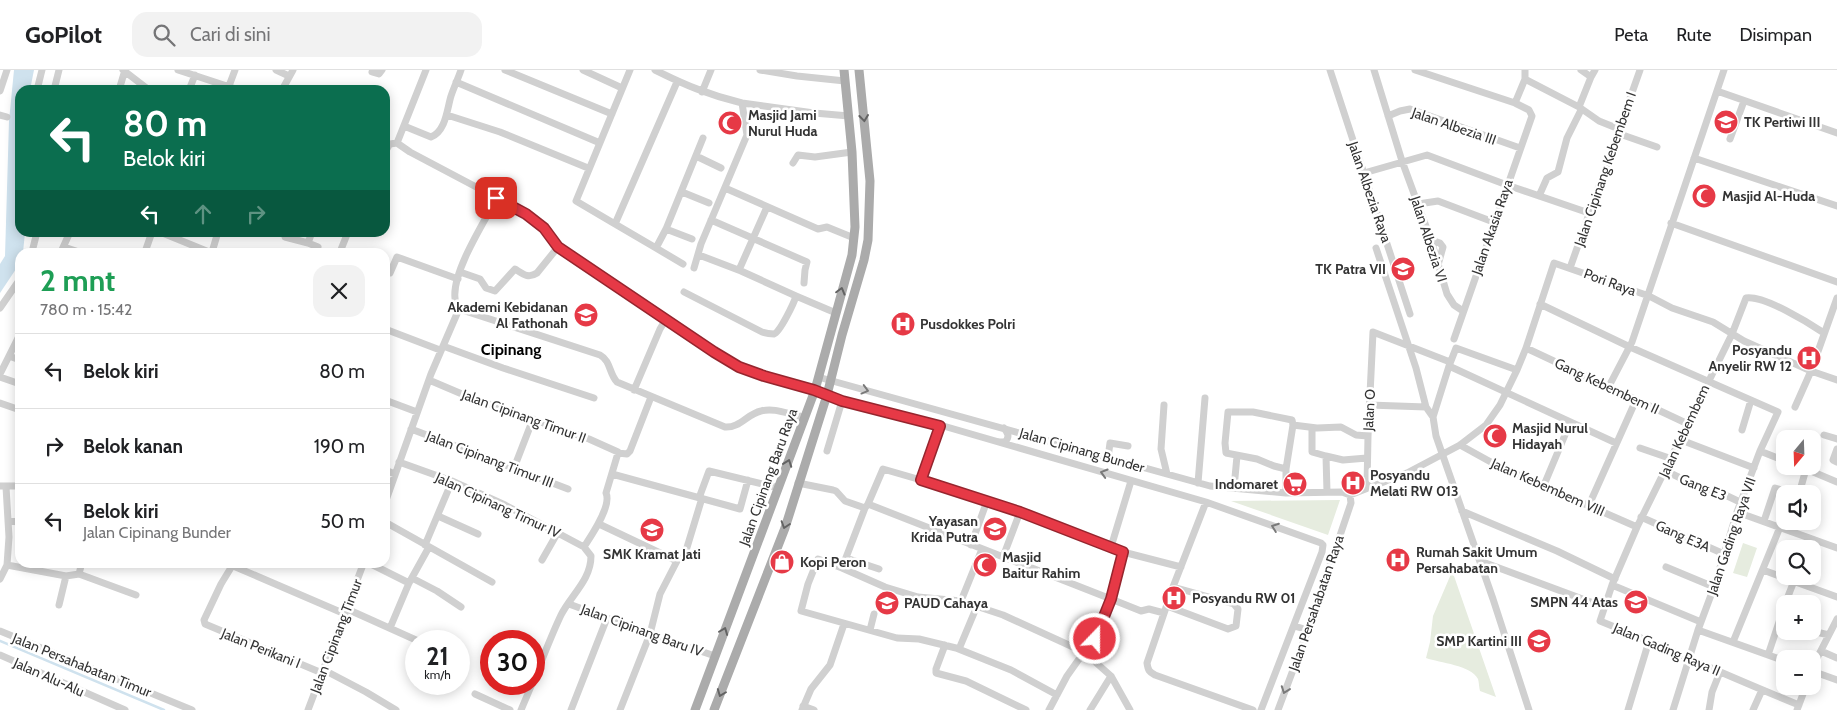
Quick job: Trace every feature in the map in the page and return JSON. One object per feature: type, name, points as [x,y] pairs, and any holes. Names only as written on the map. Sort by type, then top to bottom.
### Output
[{"type":"main road","name":"Jalan Cipinang Baru Raya","points":[[695,710],[814,390],[852,255],[854,238],[852,152],[845,70]]},
{"type":"main road","name":"Jalan Cipinang Baru Raya","points":[[714,710],[785,528],[827,395],[868,240],[869,173],[859,70]]},
{"type":"main road","points":[[845,84],[860,86]]},
{"type":"street","points":[[0,91],[7,70]]},
{"type":"street","points":[[38,85],[42,70]]},
{"type":"street","points":[[55,85],[59,70]]},
{"type":"street","points":[[120,85],[124,70],[143,85]]},
{"type":"street","points":[[178,70],[226,85]]},
{"type":"street","points":[[229,85],[235,70]]},
{"type":"street","points":[[276,70],[291,73],[285,85]]},
{"type":"street","points":[[372,72],[379,74],[382,70]]},
{"type":"street","points":[[397,143],[426,70]]},
{"type":"street","points":[[404,126],[433,137],[441,128],[447,115],[461,70]]},
{"type":"street","points":[[505,70],[612,114]]},
{"type":"street","points":[[583,70],[622,88]]},
{"type":"street","points":[[630,70],[576,201],[683,264]]},
{"type":"street","points":[[655,70],[664,72],[677,82],[715,97],[814,114],[849,116]]},
{"type":"street","points":[[702,92],[712,70]]},
{"type":"street","points":[[760,70],[845,84]]},
{"type":"street","name":"Jalan Albezia Raya","points":[[1330,70],[1410,314]]},
{"type":"street","name":"Jalan Albezia VI","points":[[1374,70],[1402,161],[1450,301],[1463,311]]},
{"type":"street","points":[[1415,70],[1515,103],[1524,79],[1525,70]]},
{"type":"street","points":[[1539,196],[1547,178],[1558,172],[1567,138],[1593,73],[1581,70]]},
{"type":"street","name":"Jalan Cipinang Kebembem I","points":[[1570,268],[1640,70]]},
{"type":"street","points":[[1608,388],[1630,347],[1648,298],[1671,224],[1724,70]]},
{"type":"street","points":[[191,85],[195,75]]},
{"type":"street","points":[[1524,79],[1618,131],[1657,147]]},
{"type":"street","points":[[456,82],[600,143]]},
{"type":"street","points":[[615,224],[677,82]]},
{"type":"street","points":[[1717,91],[1837,133]]},
{"type":"street","points":[[1730,139],[1744,101]]},
{"type":"street","points":[[694,268],[701,244],[747,135],[742,103]]},
{"type":"street","name":"Jalan Akasia Raya","points":[[1454,339],[1532,116],[1529,110],[1515,103]]},
{"type":"street","name":"Jalan Albezia III","points":[[1388,116],[1400,110],[1410,109],[1520,148]]},
{"type":"street","points":[[447,115],[500,132],[588,168]]},
{"type":"street","points":[[656,248],[682,192],[703,138]]},
{"type":"street","points":[[390,144],[397,143],[410,152],[496,198],[468,250],[454,297],[459,309],[429,380],[390,488]]},
{"type":"street","points":[[793,163],[798,155],[816,157],[852,152]]},
{"type":"street","points":[[1364,172],[1427,154],[1507,185],[1589,213]]},
{"type":"street","points":[[696,156],[721,168]]},
{"type":"street","points":[[1694,158],[1837,206]]},
{"type":"street","points":[[725,188],[818,229],[827,227],[854,238]]},
{"type":"street","points":[[682,192],[709,203]]},
{"type":"street","name":"Jalan Cipinang Bunder","points":[[496,198],[526,214],[544,228],[558,247],[739,367],[814,390],[842,401],[999,442],[1206,502],[1321,543]]},
{"type":"street","points":[[1418,204],[1438,201],[1496,223]]},
{"type":"street","points":[[739,270],[767,207]]},
{"type":"street","points":[[711,220],[807,262],[804,284]]},
{"type":"street","points":[[1671,224],[1837,282]]},
{"type":"street","points":[[666,229],[692,239]]},
{"type":"street","points":[[173,237],[201,248]]},
{"type":"street","points":[[285,237],[308,243],[318,248]]},
{"type":"street","points":[[308,243],[310,237]]},
{"type":"street","points":[[390,272],[397,257],[459,275],[480,279],[486,288],[497,290],[515,269],[526,276],[532,276],[537,273],[558,247]]},
{"type":"street","points":[[1376,248],[1426,408],[1433,417]]},
{"type":"street","points":[[698,255],[739,270],[836,312]]},
{"type":"street","name":"Pori Raya","points":[[1552,266],[1555,262],[1648,298]]},
{"type":"street","points":[[1350,495],[1407,473],[1460,445],[1486,425],[1500,405],[1517,370],[1526,348],[1552,266],[1713,322],[1732,334],[1811,371],[1837,380]]},
{"type":"street","points":[[0,308],[15,286]]},
{"type":"street","points":[[684,292],[762,332],[772,334],[776,333],[782,325],[796,296]]},
{"type":"street","name":"Jalan Kebembem","points":[[1637,527],[1672,459],[1707,381],[1732,334],[1746,299],[1748,297],[1770,303],[1804,320],[1824,333]]},
{"type":"street","points":[[1795,407],[1811,371],[1837,298]]},
{"type":"street","points":[[1540,304],[1630,347],[1751,400],[1742,430]]},
{"type":"street","points":[[459,309],[600,355],[607,360],[617,382],[725,428],[734,427],[757,412],[772,409],[804,417]]},
{"type":"street","points":[[634,390],[666,319]]},
{"type":"street","points":[[390,331],[594,398]]},
{"type":"street","name":"Jalan O","points":[[1367,487],[1373,332],[1408,346]]},
{"type":"street","points":[[1408,346],[1616,443]]},
{"type":"street","points":[[15,347],[0,376],[15,382]]},
{"type":"street","points":[[1517,370],[1456,348],[1449,364],[1433,417],[1436,436],[1480,561],[1528,710]]},
{"type":"street","name":"Gang Kebembem II","points":[[1526,348],[1688,424]]},
{"type":"street","points":[[9,356],[15,358]]},
{"type":"street","name":"Jalan Cipinang Bunder","points":[[818,377],[1217,487],[1286,492],[1342,492],[1350,495]]},
{"type":"street","name":"Jalan Cipinang Timur II","points":[[429,380],[469,397],[589,439],[618,452]]},
{"type":"street","points":[[584,547],[599,524],[608,498],[606,493],[618,452],[627,454],[630,451],[651,397]]},
{"type":"street","points":[[1198,482],[1205,398]]},
{"type":"street","points":[[1589,505],[1636,400]]},
{"type":"street","name":"Jalan Gading Raya VII","points":[[1672,710],[1714,587],[1740,502],[1777,414],[1775,410],[1751,400]]},
{"type":"street","points":[[827,451],[842,401]]},
{"type":"street","points":[[390,402],[417,412]]},
{"type":"street","points":[[0,403],[15,408]]},
{"type":"street","points":[[1370,405],[1426,408]]},
{"type":"street","points":[[1164,406],[1161,449],[1167,474]]},
{"type":"street","points":[[1286,469],[1257,459],[1236,456],[1224,451],[1229,411],[1253,412],[1293,420],[1286,469],[1286,492]]},
{"type":"street","points":[[514,468],[533,419]]},
{"type":"street","points":[[1544,485],[1570,423]]},
{"type":"street","points":[[1293,425],[1312,428],[1341,427],[1356,435],[1368,436]]},
{"type":"street","points":[[921,480],[940,426]]},
{"type":"street","points":[[999,442],[1005,442],[1008,439],[1008,433],[1004,428]]},
{"type":"street","points":[[1312,428],[1312,452],[1343,460],[1367,458]]},
{"type":"street","name":"Jalan Cipinang Timur III","points":[[411,429],[568,489]]},
{"type":"street","points":[[1824,435],[1837,439]]},
{"type":"street","points":[[1028,451],[1023,443],[1031,436]]},
{"type":"street","points":[[1681,440],[1754,468]]},
{"type":"street","points":[[1108,458],[1110,443],[1128,446]]},
{"type":"street","name":"Jalan Kebembem VIII","points":[[1460,445],[1498,466],[1637,527]]},
{"type":"street","points":[[1640,448],[1672,459]]},
{"type":"street","points":[[1837,449],[1833,460],[1837,462]]},
{"type":"street","points":[[1760,451],[1776,457]]},
{"type":"street","points":[[1234,488],[1236,456]]},
{"type":"street","points":[[1326,456],[1327,492]]},
{"type":"street","name":"Jalan Cipinang Timur IV","points":[[400,462],[452,481],[558,532],[584,547],[592,556],[591,564],[584,581],[569,604]]},
{"type":"street","points":[[842,568],[866,506],[883,470],[921,480],[1020,512],[1123,552],[1181,567]]},
{"type":"street","points":[[620,710],[650,634],[660,594],[677,561],[685,554],[709,471],[779,488]]},
{"type":"street","name":"Gang E3","points":[[1666,471],[1702,488],[1740,502]]},
{"type":"street","points":[[390,472],[395,474]]},
{"type":"street","points":[[612,474],[740,509],[748,480]]},
{"type":"street","points":[[1820,475],[1837,482]]},
{"type":"street","points":[[390,628],[410,580],[427,546],[452,481]]},
{"type":"street","points":[[1111,546],[1131,481]]},
{"type":"street","points":[[798,483],[836,491],[845,501],[866,506],[1141,610],[1165,609],[1228,629],[1236,626],[1238,609],[1234,604],[1173,587]]},
{"type":"street","points":[[0,579],[7,565],[8,521],[3,486]]},
{"type":"street","points":[[1764,521],[1776,488]]},
{"type":"street","name":"Jalan Persahabatan Raya","points":[[1278,710],[1308,630],[1351,503],[1350,495]]},
{"type":"street","points":[[971,545],[987,501]]},
{"type":"street","points":[[1206,502],[1173,587],[1147,663],[1150,672],[1253,710]]},
{"type":"street","points":[[1462,511],[1557,551],[1614,582],[1701,622]]},
{"type":"street","points":[[1002,557],[1020,512]]},
{"type":"street","points":[[1737,512],[1776,526]]},
{"type":"street","points":[[438,516],[478,534]]},
{"type":"street","name":"Gang E3A","points":[[1642,517],[1724,554]]},
{"type":"street","points":[[8,521],[15,522]]},
{"type":"street","points":[[599,524],[677,561]]},
{"type":"street","points":[[390,525],[492,582]]},
{"type":"street","name":"Jalan Gading Raya II","points":[[1637,527],[1600,621],[1762,690],[1798,708]]},
{"type":"street","points":[[1733,642],[1750,596],[1763,570],[1779,530]]},
{"type":"street","points":[[1788,530],[1837,548]]},
{"type":"street","points":[[542,560],[558,532]]},
{"type":"street","name":"Jalan Persahabatan Raya","points":[[1261,710],[1322,552],[1323,545],[1321,543]]},
{"type":"street","points":[[961,601],[982,549]]},
{"type":"street","points":[[1049,710],[1067,676],[1095,639],[1111,599],[1123,552]]},
{"type":"street","points":[[846,558],[880,569]]},
{"type":"street","points":[[1057,696],[1011,670],[959,649],[919,639],[897,638],[803,612],[801,609],[818,559],[885,587],[918,597],[961,601],[977,606],[1084,652],[1111,676],[1130,710]]},
{"type":"street","points":[[1480,561],[1604,607]]},
{"type":"street","points":[[7,565],[15,566]]},
{"type":"street","points":[[1666,566],[1714,587]]},
{"type":"street","points":[[23,568],[66,576],[79,574],[136,595]]},
{"type":"street","points":[[79,574],[80,568]]},
{"type":"street","name":"Jalan Perikani I","points":[[230,568],[218,582],[204,620],[206,626],[323,672],[366,692],[396,710]]},
{"type":"street","points":[[237,568],[405,635]]},
{"type":"street","name":"Jalan Cipinang Timur","points":[[308,710],[362,568]]},
{"type":"street","points":[[376,568],[437,591],[461,607]]},
{"type":"street","points":[[1763,570],[1776,575]]},
{"type":"street","points":[[59,604],[66,576]]},
{"type":"street","points":[[1805,585],[1837,597]]},
{"type":"street","points":[[545,653],[562,612],[569,604]]},
{"type":"street","name":"Jalan Cipinang Baru IV","points":[[569,604],[715,656]]},
{"type":"street","points":[[959,649],[977,606]]},
{"type":"street","points":[[870,630],[874,614]]},
{"type":"street","points":[[571,710],[607,618]]},
{"type":"street","points":[[1837,619],[1833,631],[1821,651],[1837,658]]},
{"type":"street","points":[[814,710],[803,708],[811,689],[830,665],[844,624]]},
{"type":"street","points":[[1294,626],[1308,630]]},
{"type":"street","name":"Jalan Persahabatan Timur","points":[[0,630],[175,707],[192,710]]},
{"type":"street","points":[[1698,630],[1776,658]]},
{"type":"street","points":[[1768,655],[1776,636]]},
{"type":"street","points":[[1628,710],[1649,641]]},
{"type":"street","points":[[945,645],[936,673],[966,681],[1026,710]]},
{"type":"street","name":"Jalan Alu-Alu","points":[[0,655],[125,710]]},
{"type":"street","points":[[1709,710],[1712,692],[1720,672]]},
{"type":"street","points":[[1821,674],[1837,680]]},
{"type":"street","points":[[1090,710],[1111,676]]},
{"type":"street","points":[[1753,710],[1762,690]]},
{"type":"street","points":[[475,694],[510,710]]},
{"type":"street","points":[[521,710],[527,695]]},
{"type":"street","points":[[1798,708],[1803,695]]},
{"type":"shaded area","points":[[1340,500],[1328,535],[1231,501]]},
{"type":"shaded area","points":[[1743,543],[1757,548],[1747,577],[1733,573]]},
{"type":"shaded area","points":[[1451,574],[1454,576],[1496,697],[1480,691],[1478,679],[1469,671],[1455,665],[1426,658],[1433,616]]},
{"type":"water","points":[[14,70],[34,70],[31,85],[15,85],[15,237],[25,237],[23,248],[15,248],[15,270],[0,293],[0,264],[5,256],[9,121]]},
{"type":"waterway","points":[[0,641],[164,710]]},
{"type":"place","name":"TK Pertiwi III","points":[[1726,122]]},
{"type":"place","name":"Masjid Jami Nurul Huda","points":[[730,123]]},
{"type":"place","name":"Masjid Al-Huda","points":[[1704,196]]},
{"type":"place","name":"TK Patra VII","points":[[1403,269]]},
{"type":"place","name":"Akademi Kebidanan Al Fathonah","points":[[586,315]]},
{"type":"place","name":"Pusdokkes Polri","points":[[903,324]]},
{"type":"place","name":"Posyandu Anyelir RW 12","points":[[1809,358]]},
{"type":"place","name":"Masjid Nurul Hidayah","points":[[1495,436]]},
{"type":"place","name":"Posyandu Melati RW 013","points":[[1353,483]]},
{"type":"place","name":"Indomaret","points":[[1295,484]]},
{"type":"place","name":"Yayasan Krida Putra","points":[[995,529]]},
{"type":"place","name":"SMK Kramat Jati","points":[[652,530]]},
{"type":"place","name":"Rumah Sakit Umum Persahabatan","points":[[1398,560]]},
{"type":"place","name":"Kopi Peron","points":[[782,562]]},
{"type":"place","name":"Masjid Baitur Rahim","points":[[985,565]]},
{"type":"place","name":"Posyandu RW 01","points":[[1174,598]]},
{"type":"place","name":"SMPN 44 Atas","points":[[1636,602]]},
{"type":"place","name":"PAUD Cahaya","points":[[887,603]]},
{"type":"place","name":"SMP Kartini III","points":[[1539,641]]},
{"type":"district","name":"Cipinang","points":[[511,349]]},
{"type":"route","points":[[496,198],[526,214],[544,228],[558,247],[739,367],[814,390],[842,401],[940,426],[921,480],[1020,512],[1123,552],[1111,599],[1095,639]]}]
